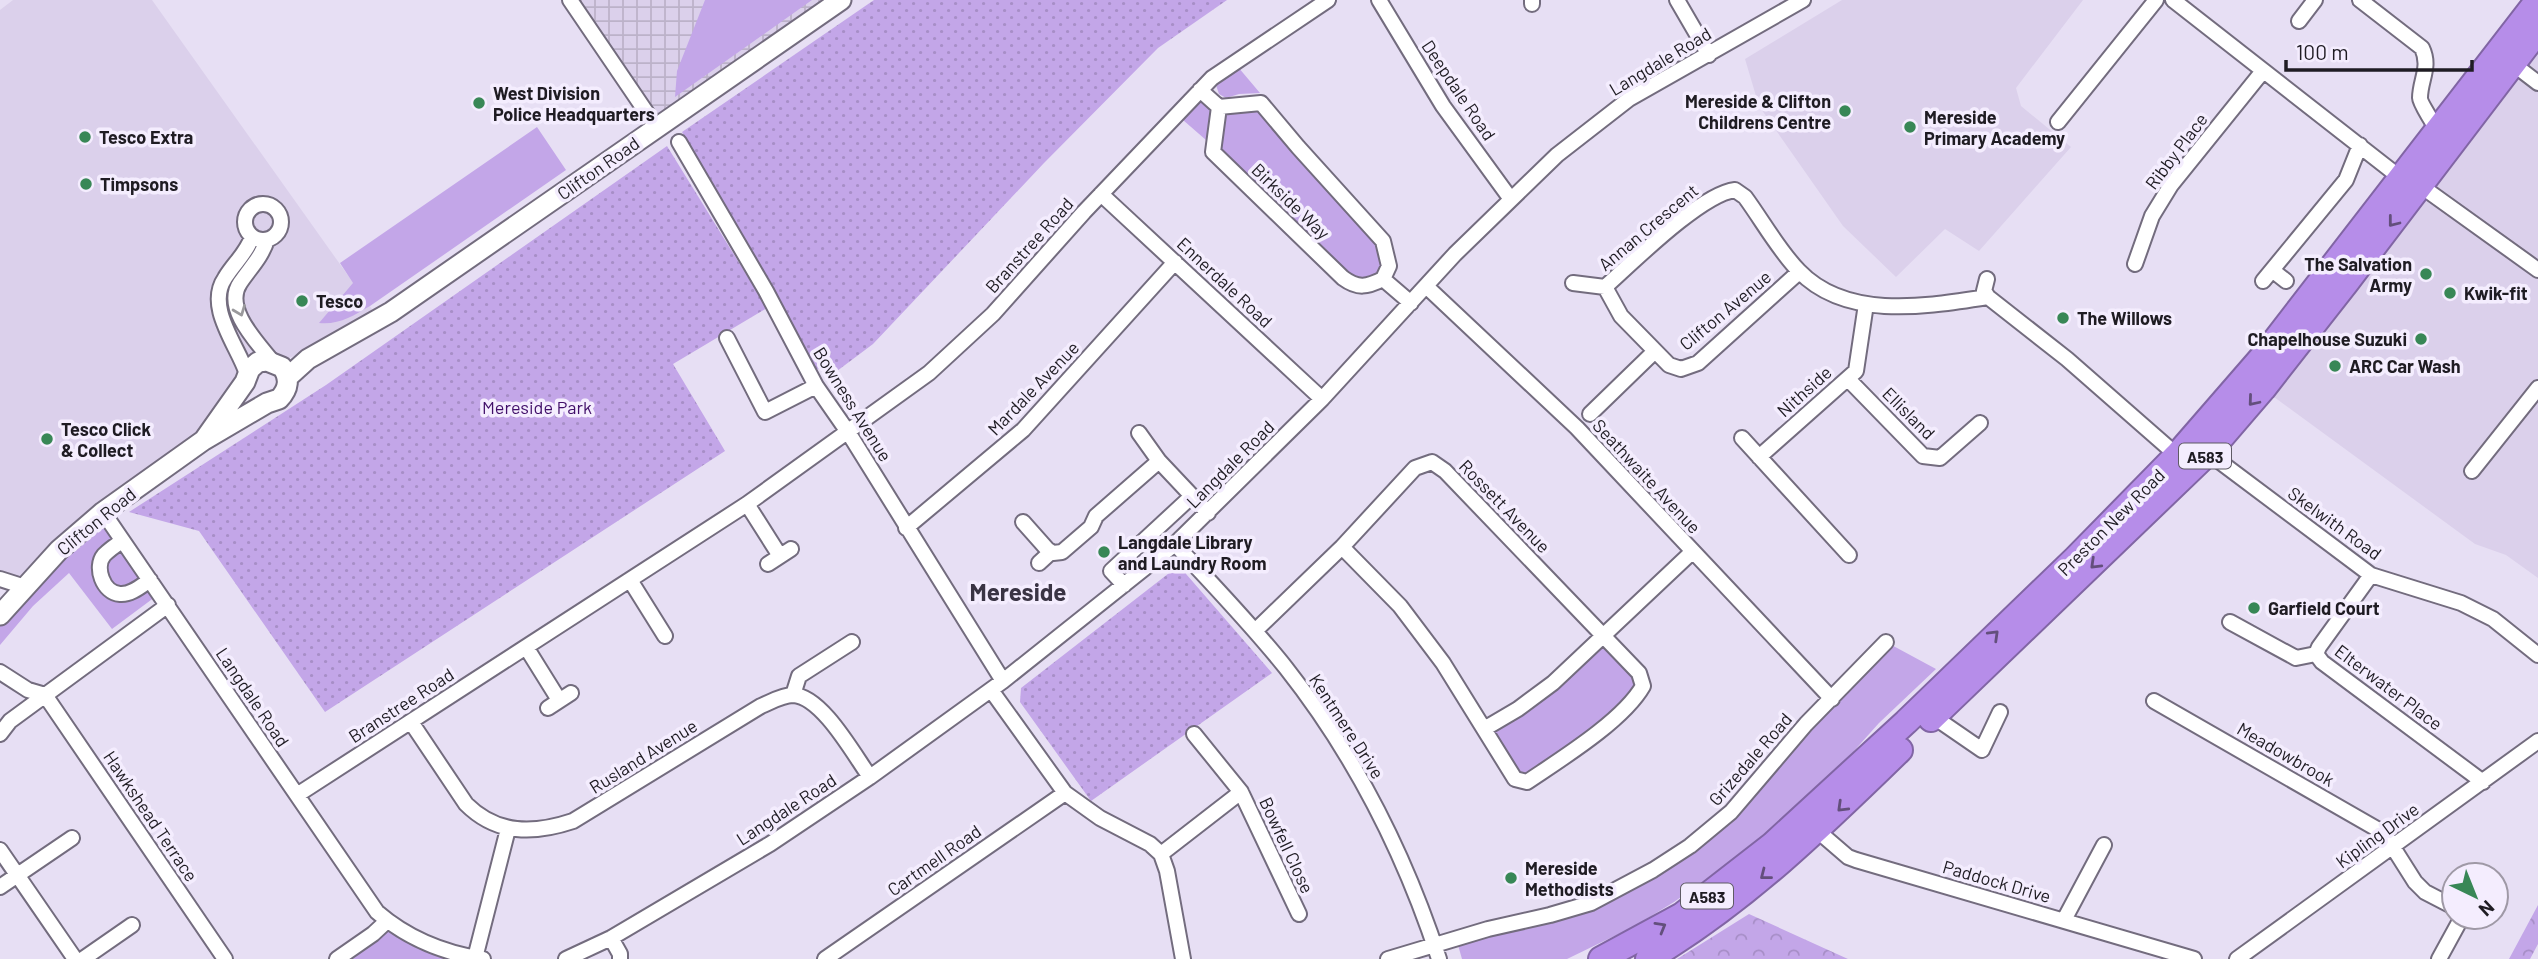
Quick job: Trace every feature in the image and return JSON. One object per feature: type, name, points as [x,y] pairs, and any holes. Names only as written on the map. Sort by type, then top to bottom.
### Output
[{"type":"highway","name":"Preston New Road","points":[[1609,957],[1682,915],[1745,867],[1810,824],[1897,730],[2076,558],[2263,389],[2449,127],[2505,58],[2538,0]]},
{"type":"highway","name":"Preston New Road","points":[[2505,58],[2538,31]]},
{"type":"highway","name":"Preston New Road","points":[[1648,959],[1724,906],[1810,824],[1934,717],[2193,454]]},
{"type":"street","points":[[570,0],[657,128]]},
{"type":"street","name":"Clifton Road","points":[[204,440],[258,362],[279,367],[391,312],[841,0]]},
{"type":"street","name":"Branstree Road","points":[[297,795],[747,504],[929,373],[993,314],[1101,194],[1212,78],[1328,0]]},
{"type":"street","name":"Deepdale Road","points":[[1379,0],[1443,106],[1510,198]]},
{"type":"street","points":[[1677,0],[1709,55]]},
{"type":"street","points":[[2057,122],[2156,0]]},
{"type":"street","points":[[2173,0],[2360,145],[2538,270]]},
{"type":"street","points":[[2299,21],[2315,0]]},
{"type":"street","points":[[2360,0],[2422,48],[2426,57],[2426,69],[2420,98],[2422,107],[2449,127]]},
{"type":"street","name":"Langdale Road","points":[[566,959],[611,938],[770,844],[870,777],[997,685],[1175,544],[1208,513],[1322,399],[1455,254],[1557,155],[1629,99],[1799,1]]},
{"type":"street","points":[[2505,58],[2538,83]]},
{"type":"street","name":"Ribby Place","points":[[2136,264],[2152,216],[2171,185],[2263,71]]},
{"type":"street","points":[[1200,90],[1219,107],[1261,103],[1383,241],[1389,266],[1383,279],[1411,303]]},
{"type":"street","name":"Birkside Way","points":[[1219,107],[1213,152],[1343,278],[1355,286],[1369,286],[1383,279]]},
{"type":"street","name":"Bowness Avenue","points":[[679,142],[766,291],[816,386],[848,432],[997,685],[1065,793],[1100,818],[1150,844],[1161,854]]},
{"type":"street","points":[[2287,281],[2268,276],[2346,180],[2360,145]]},
{"type":"street","name":"Annan Crescent","points":[[1573,283],[1605,287],[1696,209],[1724,191],[1735,190],[1745,197],[1799,272]]},
{"type":"street","name":"Ennerdale Road","points":[[1101,194],[1322,399]]},
{"type":"street","points":[[267,240],[252,237],[246,229],[245,216],[253,206],[266,204],[278,212],[281,225],[279,231],[267,240],[254,267],[240,283],[235,305],[246,327],[279,367]]},
{"type":"street","points":[[252,237],[248,247],[223,280],[218,306],[222,321],[240,355],[250,394],[254,399],[267,403]]},
{"type":"street","name":"Mardale Avenue","points":[[906,528],[1023,430],[1175,262]]},
{"type":"street","name":"Clifton Avenue","points":[[1590,414],[1655,351],[1669,365],[1681,369],[1698,363],[1799,272],[1826,290],[1866,304],[1921,306],[1988,297]]},
{"type":"street","points":[[1987,279],[1984,291],[1988,297],[2193,454]]},
{"type":"street","name":"Seathwaite Avenue","points":[[1427,287],[1577,428],[1832,699]]},
{"type":"street","name":"Annan Crescent","points":[[1605,287],[1621,317],[1655,351]]},
{"type":"street","name":"Nithside","points":[[1759,457],[1856,371],[1866,304]]},
{"type":"street","points":[[727,338],[768,418],[816,386]]},
{"type":"street","name":"Clifton Road","points":[[9,598],[103,512],[204,440],[283,395],[279,367]]},
{"type":"street","name":"Ellisland","points":[[1848,379],[1923,456],[1940,458],[1979,423]]},
{"type":"street","points":[[2472,471],[2538,388]]},
{"type":"street","points":[[1139,433],[1159,461],[1208,513]]},
{"type":"street","points":[[1742,438],[1850,555]]},
{"type":"street","name":"Skelwith Road","points":[[2193,454],[2371,575],[2461,603],[2493,619],[2538,655]]},
{"type":"street","points":[[1039,563],[1051,552],[1062,552],[1091,527],[1096,516],[1159,461]]},
{"type":"street","name":"Rossett Avenue","points":[[1255,631],[1342,547],[1415,468],[1432,462],[1445,471],[1602,635]]},
{"type":"street","points":[[1124,585],[1111,570],[1192,496]]},
{"type":"street","points":[[747,504],[779,556]]},
{"type":"street","name":"Langdale Road","points":[[103,512],[369,901],[387,921],[408,935],[430,945],[479,958]]},
{"type":"street","points":[[1023,522],[1051,552]]},
{"type":"street","points":[[122,541],[101,560],[99,570],[103,582],[112,591],[120,594],[130,593],[150,580]]},
{"type":"street","name":"Kentmere Drive","points":[[1175,544],[1287,669],[1343,748],[1394,843],[1439,959]]},
{"type":"street","points":[[1342,547],[1400,606],[1443,663],[1515,779],[1527,782],[1586,741],[1636,699],[1643,686],[1639,673],[1602,635]]},
{"type":"street","points":[[1484,729],[1518,709],[1553,683],[1692,552]]},
{"type":"street","points":[[2316,654],[2371,575]]},
{"type":"street","points":[[0,579],[9,598]]},
{"type":"street","points":[[630,580],[664,636]]},
{"type":"street","points":[[0,734],[10,721],[167,605]]},
{"type":"street","name":"Elterwater Place","points":[[2230,622],[2296,658],[2316,654],[2322,662],[2483,782]]},
{"type":"street","points":[[852,642],[799,676],[793,695],[804,698],[829,719],[870,777]]},
{"type":"street","name":"Grizedale Road","points":[[1388,959],[1434,944],[1591,903],[1653,870],[1690,846],[1731,811],[1806,724],[1886,642]]},
{"type":"street","points":[[526,648],[559,700]]},
{"type":"street","points":[[0,672],[28,690],[45,695]]},
{"type":"street","name":"Hawkshead Terrace","points":[[45,695],[225,959]]},
{"type":"street","name":"Rusland Avenue","points":[[411,722],[466,804],[475,813],[508,829],[549,829],[573,821],[761,706],[780,697],[793,695]]},
{"type":"street","name":"Meadowbrook","points":[[2154,701],[2384,833],[2414,882],[2425,892],[2440,899]]},
{"type":"street","points":[[1934,717],[1982,750],[2000,712]]},
{"type":"street","name":"Bowfell Close","points":[[1194,734],[1241,792],[1299,914]]},
{"type":"street","name":"Kipling Drive","points":[[2237,959],[2538,741]]},
{"type":"street","name":"Bowfell Close","points":[[1161,854],[1241,792]]},
{"type":"street","name":"Cartmell Road","points":[[825,959],[1065,793]]},
{"type":"street","name":"Paddock Drive","points":[[1810,824],[1848,857],[1856,860],[2193,959]]},
{"type":"street","points":[[479,958],[508,829]]},
{"type":"street","points":[[0,887],[72,838]]},
{"type":"street","points":[[2064,920],[2104,845]]},
{"type":"street","points":[[0,850],[75,959]]},
{"type":"street","points":[[1161,854],[1167,871],[1183,959]]},
{"type":"street","points":[[337,959],[387,921]]},
{"type":"street","points":[[83,959],[132,925]]},
{"type":"street","points":[[2439,959],[2454,931]]},
{"type":"street","points":[[611,938],[620,959]]},
{"type":"shaded area","points":[[13,0],[152,0],[379,319],[353,333],[276,363],[267,361],[224,415],[25,587],[0,579],[0,10]]},
{"type":"shaded area","points":[[570,0],[829,0],[655,123]]},
{"type":"shaded area","name":"Mereside Primary Academy","points":[[1842,0],[2083,0],[2016,88],[2021,106],[2071,147],[1979,251],[1945,229],[1896,277],[1843,226],[1759,106],[1745,59]]},
{"type":"shaded area","points":[[2538,31],[2538,578],[2506,555],[2475,544],[2263,389]]},
{"type":"green space","points":[[705,0],[812,0],[675,97],[677,71]]},
{"type":"green space","points":[[874,0],[1227,0],[1158,48],[1044,163],[873,344],[837,371],[817,369],[682,132]]},
{"type":"green space","points":[[1238,67],[1260,93],[1226,98],[1219,94],[1216,85]]},
{"type":"green space","points":[[1203,101],[1212,113],[1206,140],[1183,120],[1197,102]]},
{"type":"green space","points":[[1261,103],[1383,241],[1383,279],[1355,286],[1213,152],[1219,107]]},
{"type":"green space","points":[[537,127],[566,170],[370,306],[339,321],[319,323],[353,283],[340,263]]},
{"type":"green space","name":"Mereside Park","points":[[667,146],[767,308],[673,364],[725,451],[325,712],[199,531],[129,512],[326,385]]},
{"type":"green space","points":[[103,512],[159,594],[112,629],[69,573],[33,606],[0,645],[0,615]]},
{"type":"green space","points":[[1180,567],[1272,673],[1091,801],[1020,702],[1021,688]]},
{"type":"green space","points":[[1602,635],[1639,673],[1635,699],[1527,782],[1515,779],[1484,729]]},
{"type":"green space","points":[[1886,642],[1936,669],[1879,723],[1844,762],[1753,846],[1635,926],[1567,959],[1462,959],[1456,938],[1550,915],[1690,846]]},
{"type":"green space","points":[[2538,905],[2538,944],[2530,959],[2509,959]]},
{"type":"green space","points":[[1749,914],[1848,959],[1677,959]]},
{"type":"green space","points":[[387,921],[483,959],[337,959]]},
{"type":"place","name":"West Division Police Headquarters","points":[[479,103]]},
{"type":"place","name":"Mereside & Clifton Childrens Centre","points":[[1845,111]]},
{"type":"place","name":"Mereside Primary Academy","points":[[1910,127]]},
{"type":"place","name":"Tesco Extra","points":[[85,137]]},
{"type":"place","name":"Timpsons","points":[[86,184]]},
{"type":"place","name":"The Salvation Army","points":[[2426,274]]},
{"type":"place","name":"Kwik-fit","points":[[2450,293]]},
{"type":"place","name":"Tesco","points":[[302,301]]},
{"type":"place","name":"The Willows","points":[[2063,318]]},
{"type":"place","name":"Chapelhouse Suzuki","points":[[2421,339]]},
{"type":"place","name":"ARC Car Wash","points":[[2335,366]]},
{"type":"place","name":"Tesco Click & Collect","points":[[47,439]]},
{"type":"place","name":"Langdale Library and Laundry Room","points":[[1104,552]]},
{"type":"place","name":"Garfield Court","points":[[2254,608]]},
{"type":"place","name":"Mereside Methodists","points":[[1511,878]]},
{"type":"district","name":"Mereside","points":[[1018,591]]}]
